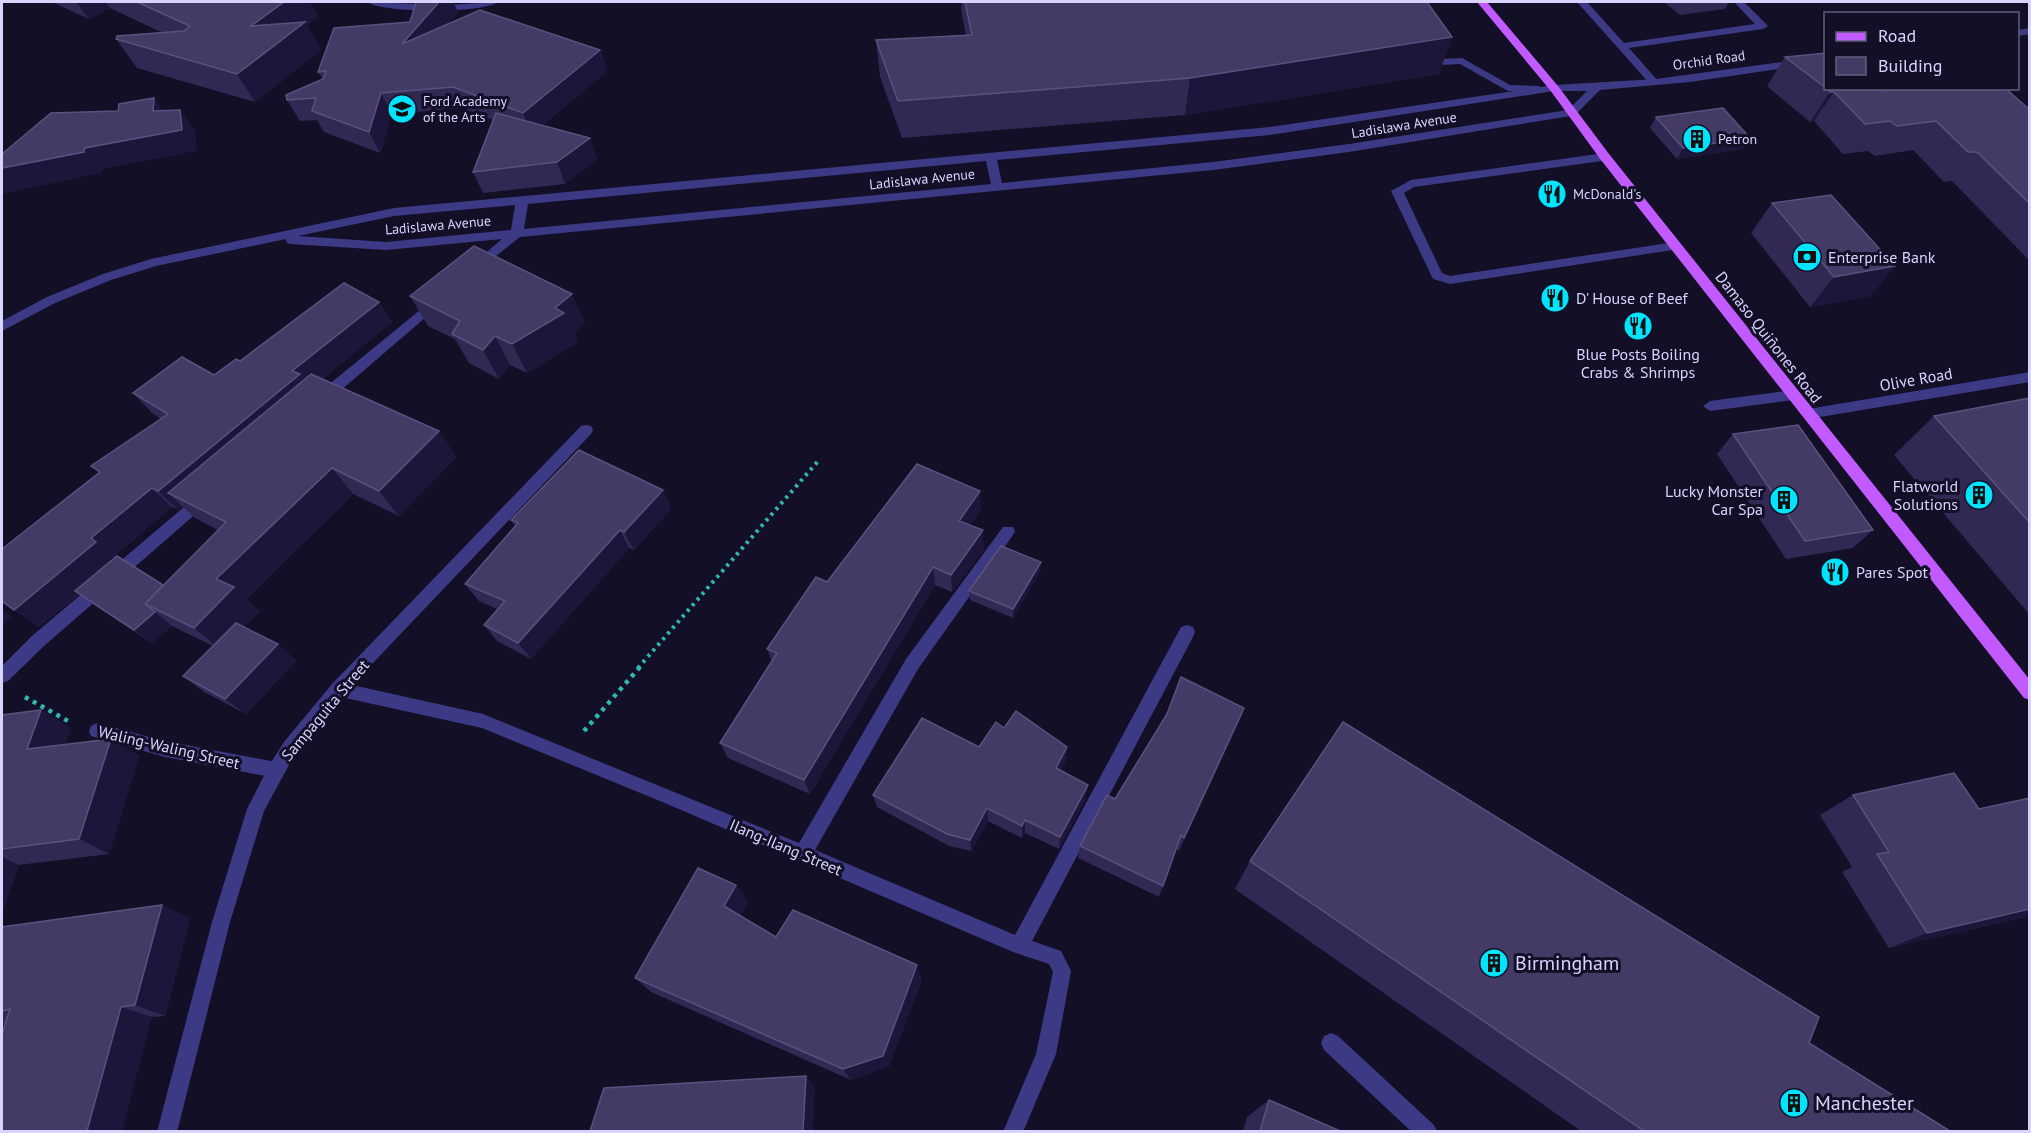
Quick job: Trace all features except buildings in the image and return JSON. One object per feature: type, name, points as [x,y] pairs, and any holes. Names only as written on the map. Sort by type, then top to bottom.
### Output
[{"type":"main road","name":"Damaso Quiñones Road","points":[[1482,2],[1554,88],[1605,158],[2030,693]]},
{"type":"street","points":[[372,2],[416,7],[481,5],[493,2]]},
{"type":"street","points":[[1582,2],[1654,82]]},
{"type":"street","points":[[1622,46],[1763,26],[1738,2]]},
{"type":"street","name":"Orchid Road","points":[[1554,88],[1596,88],[1654,82],[1824,59]]},
{"type":"street","points":[[1441,62],[1462,61],[1508,88],[1522,90],[1554,88]]},
{"type":"street","name":"Ladislawa Avenue","points":[[2,326],[51,300],[107,277],[213,248],[394,212],[991,158],[1323,124],[1554,88]]},
{"type":"street","points":[[1571,113],[1596,88]]},
{"type":"street","name":"Ladislawa Avenue","points":[[272,238],[386,246],[1282,157],[1571,113]]},
{"type":"street","points":[[991,158],[997,186]]},
{"type":"street","points":[[1605,158],[1411,184],[1397,191],[1437,276],[1450,279],[1675,246]]},
{"type":"street","points":[[463,279],[517,233],[522,201]]},
{"type":"street","points":[[310,408],[445,294]]},
{"type":"street","name":"Olive Road","points":[[1808,414],[2030,377]]},
{"type":"street","points":[[1710,406],[1793,395]]},
{"type":"street","name":"Sampaguita Street","points":[[167,1131],[228,899],[256,809],[276,770],[290,747],[338,689],[586,430]]},
{"type":"street","points":[[2,676],[38,641],[212,492]]},
{"type":"street","points":[[803,854],[912,664],[1008,531]]},
{"type":"street","points":[[1019,946],[1187,632]]},
{"type":"street","name":"Ilang-Ilang Street","points":[[338,689],[483,721],[1019,946],[1055,957],[1062,970],[1046,1054],[1013,1131]]},
{"type":"street","name":"Waling-Waling Street","points":[[97,731],[165,749],[276,770]]},
{"type":"street","points":[[1331,1043],[1427,1131]]},
{"type":"path","points":[[564,754],[819,460]]},
{"type":"path","name":"Waling-Waling Street","points":[[20,694],[66,720],[97,731]]},
{"type":"place","name":"Ford Academy of the Arts","points":[[402,109]]},
{"type":"place","name":"Petron","points":[[1697,139]]},
{"type":"place","name":"McDonald's","points":[[1552,194]]},
{"type":"place","name":"Enterprise Bank","points":[[1807,257]]},
{"type":"place","name":"D' House of Beef","points":[[1555,298]]},
{"type":"place","name":"Blue Posts Boiling Crabs & Shrimps","points":[[1638,326]]},
{"type":"place","name":"Flatworld Solutions","points":[[1979,495]]},
{"type":"place","name":"Lucky Monster Car Spa","points":[[1784,500]]},
{"type":"place","name":"Pares Spot","points":[[1835,572]]},
{"type":"place","name":"Birmingham","points":[[1494,963]]},
{"type":"place","name":"Manchester","points":[[1794,1103]]}]
